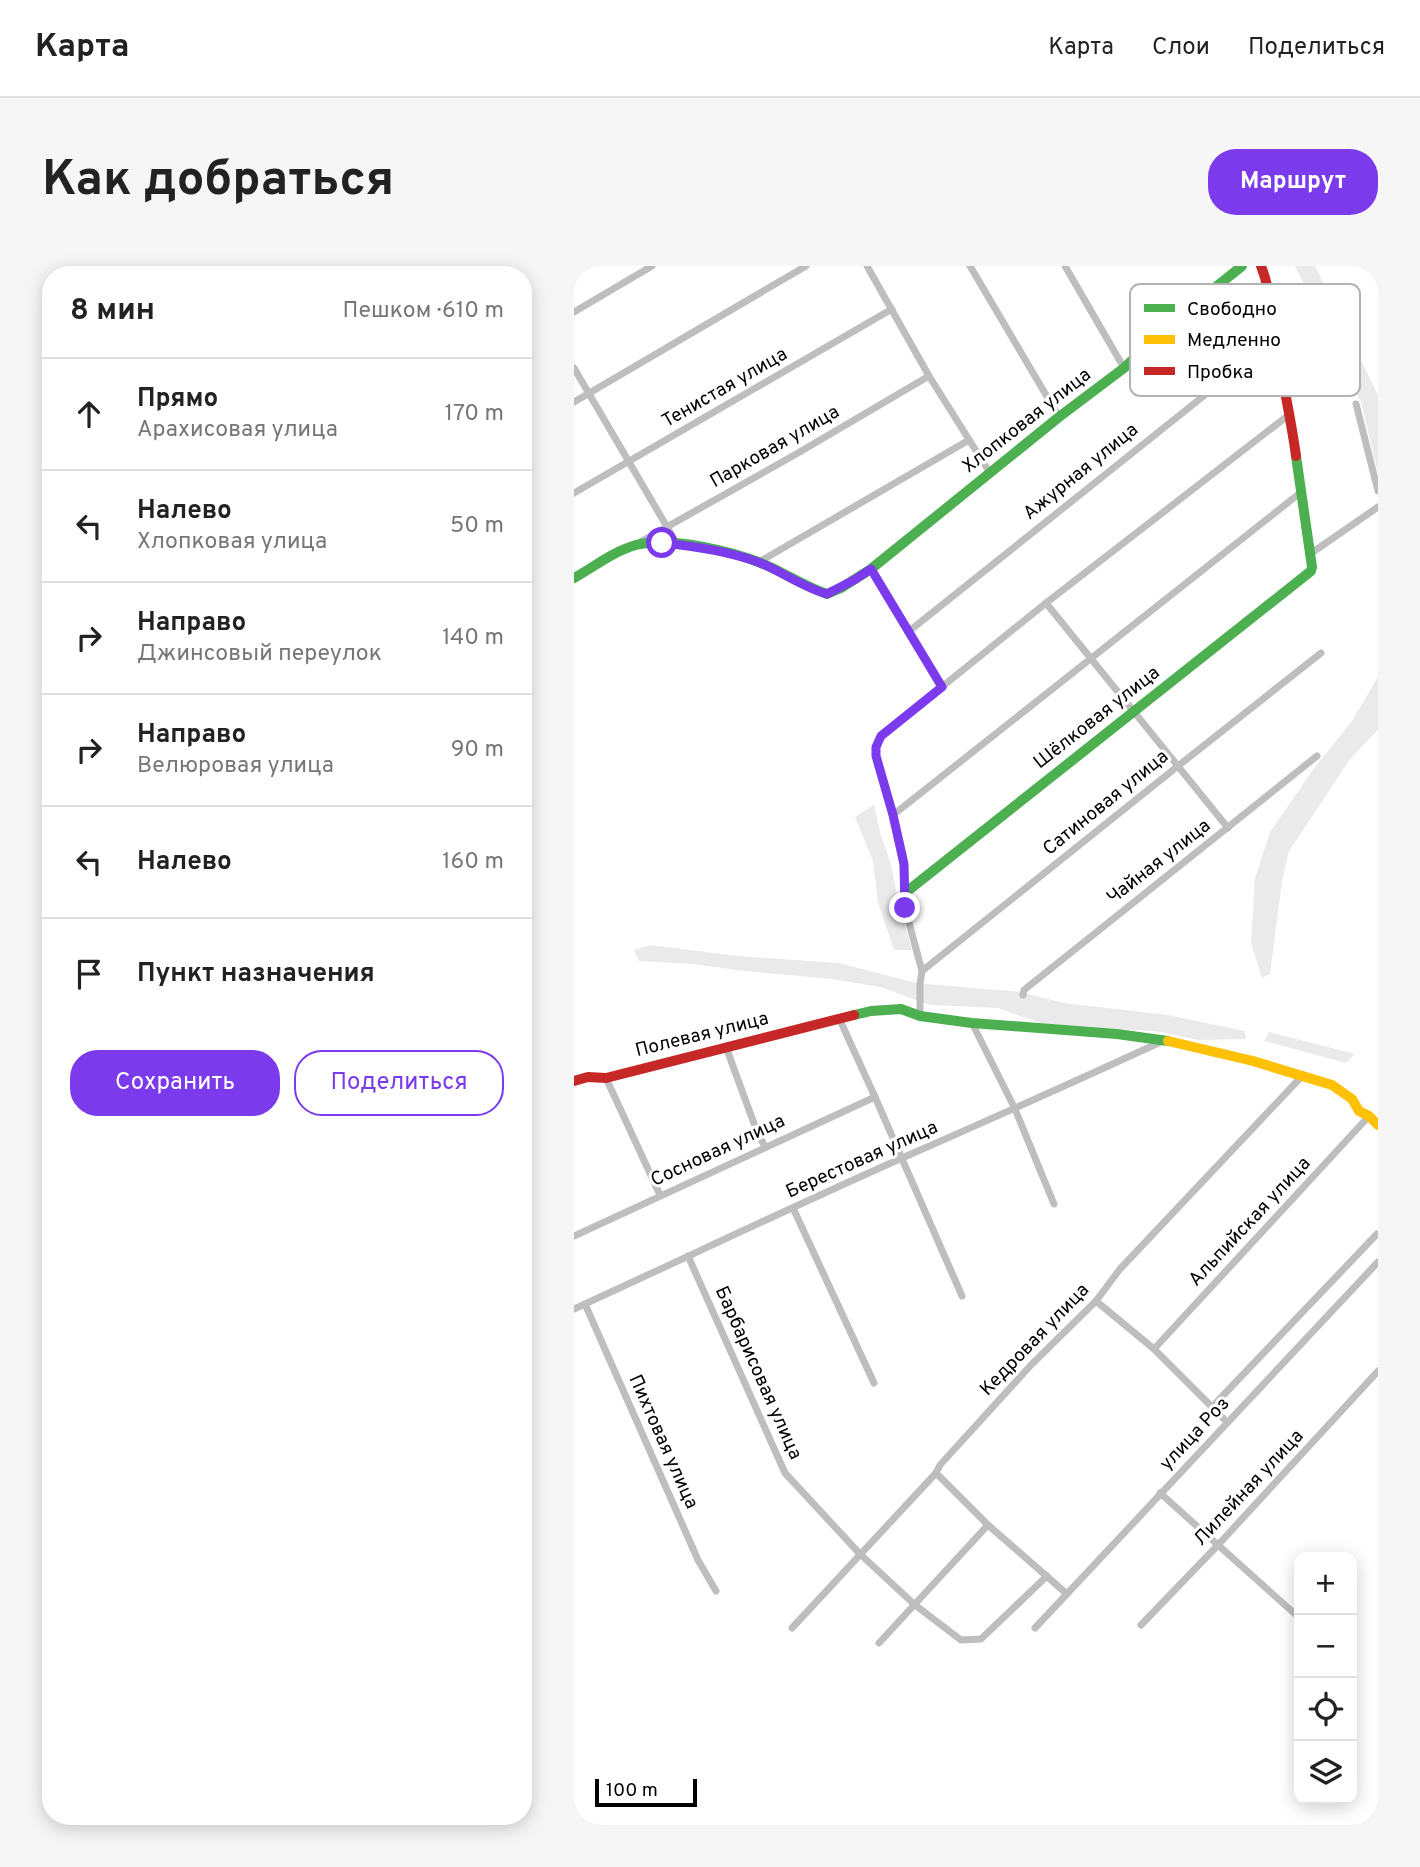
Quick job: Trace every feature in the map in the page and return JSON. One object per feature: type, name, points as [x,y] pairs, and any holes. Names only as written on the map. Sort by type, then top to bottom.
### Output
[{"type":"street","points":[[574,312],[652,266]]},
{"type":"street","points":[[574,402],[806,266]]},
{"type":"street","points":[[867,266],[929,376],[990,473]]},
{"type":"street","points":[[970,266],[1059,417]]},
{"type":"street","points":[[1065,266],[1124,368]]},
{"type":"street","name":"Хлопковая улица","points":[[1220,284],[1242,266]]},
{"type":"street","points":[[1261,266],[1268,284]]},
{"type":"street","name":"Тенистая улица","points":[[574,493],[892,309]]},
{"type":"street","name":"Хлопковая улица","points":[[759,562],[827,594],[848,584],[871,569],[1130,362]]},
{"type":"street","points":[[574,368],[677,544]]},
{"type":"street","name":"Парковая улица","points":[[635,545],[929,376]]},
{"type":"street","name":"Ажурная улица","points":[[908,632],[1204,396]]},
{"type":"street","points":[[1286,396],[1310,554],[1378,506]]},
{"type":"street","points":[[1356,404],[1378,491]]},
{"type":"street","points":[[920,1016],[922,971],[905,908],[904,864],[876,756],[876,747],[881,736],[1046,603],[1290,414]]},
{"type":"street","points":[[574,578],[635,545],[652,543],[677,544],[759,562],[969,440]]},
{"type":"street","points":[[893,815],[1300,493]]},
{"type":"street","name":"Шёлковая улица","points":[[905,893],[1311,570],[1310,554]]},
{"type":"street","points":[[871,569],[942,687]]},
{"type":"street","points":[[1046,603],[1227,828]]},
{"type":"street","name":"Сатиновая улица","points":[[922,971],[1321,653]]},
{"type":"street","name":"Чайная улица","points":[[1023,995],[1024,990],[1317,757]]},
{"type":"street","name":"Полевая улица","points":[[574,1081],[587,1077],[606,1078],[838,1018],[871,1011],[901,1009],[920,1016],[972,1023],[1163,1040],[1303,1075],[1332,1085],[1352,1098],[1359,1111],[1378,1125]]},
{"type":"street","points":[[838,1018],[962,1296]]},
{"type":"street","points":[[972,1023],[1014,1110],[1054,1204]]},
{"type":"street","name":"Берестовая улица","points":[[574,1309],[1163,1040]]},
{"type":"street","points":[[726,1047],[765,1147]]},
{"type":"street","name":"Кедровая улица","points":[[792,1628],[936,1473],[940,1465],[1031,1365],[1096,1301],[1120,1269],[1303,1075]]},
{"type":"street","points":[[606,1078],[660,1195]]},
{"type":"street","name":"Сосновая улица","points":[[574,1236],[875,1097]]},
{"type":"street","name":"Альпийская улица","points":[[1154,1349],[1369,1116]]},
{"type":"street","points":[[793,1208],[874,1383]]},
{"type":"street","name":"улица Роз","points":[[1212,1407],[1377,1234]]},
{"type":"street","name":"Барбарисовая улица","points":[[688,1256],[785,1473],[860,1554],[915,1605],[961,1640],[981,1639],[1046,1576]]},
{"type":"street","name":"улица Роз","points":[[1035,1628],[1378,1262]]},
{"type":"street","points":[[1096,1301],[1154,1349],[1227,1422]]},
{"type":"street","name":"Пихтовая улица","points":[[585,1304],[698,1560],[716,1591]]},
{"type":"street","name":"Лилейная улица","points":[[1141,1625],[1378,1371]]},
{"type":"street","points":[[936,1473],[988,1525],[1067,1594]]},
{"type":"street","points":[[1160,1493],[1294,1613]]},
{"type":"street","points":[[879,1643],[988,1525]]},
{"type":"shaded area","points":[[1295,266],[1315,266],[1324,284],[1304,284]]},
{"type":"shaded area","points":[[1360,358],[1378,395],[1378,473],[1358,396]]},
{"type":"shaded area","points":[[1378,677],[1378,730],[1350,759],[1289,851],[1282,881],[1270,974],[1262,978],[1251,943],[1255,878],[1270,832],[1315,767],[1352,721]]},
{"type":"shaded area","points":[[874,805],[912,950],[894,950],[878,903],[873,861],[855,817]]},
{"type":"shaded area","points":[[650,945],[738,956],[839,963],[916,983],[1020,992],[1064,1003],[1168,1015],[1245,1031],[1246,1039],[1198,1040],[1162,1032],[1040,1023],[998,1008],[930,1005],[880,987],[832,979],[639,961],[634,950]]},
{"type":"shaded area","points":[[1269,1032],[1355,1054],[1346,1063],[1264,1041]]},
{"type":"traffic: fast","points":[[1220,284],[1242,266]]},
{"type":"traffic: fast","points":[[574,578],[612,555],[636,545],[685,544],[739,556],[768,566],[827,594],[871,569],[1130,362]]},
{"type":"traffic: fast","points":[[905,893],[1311,571],[1296,456]]},
{"type":"traffic: fast","points":[[854,1015],[901,1009],[920,1016],[972,1023],[1117,1034],[1168,1041]]},
{"type":"traffic: slow","points":[[1168,1041],[1253,1061],[1332,1085],[1352,1099],[1359,1111],[1378,1125]]},
{"type":"traffic: jam","points":[[1261,266],[1266,284]]},
{"type":"traffic: jam","points":[[1286,396],[1296,456]]},
{"type":"traffic: jam","points":[[574,1081],[588,1077],[606,1078],[854,1015]]},
{"type":"route","points":[[662,543],[706,549],[759,562],[827,594],[871,569],[942,687],[881,736],[876,747],[904,864],[905,908]]}]
